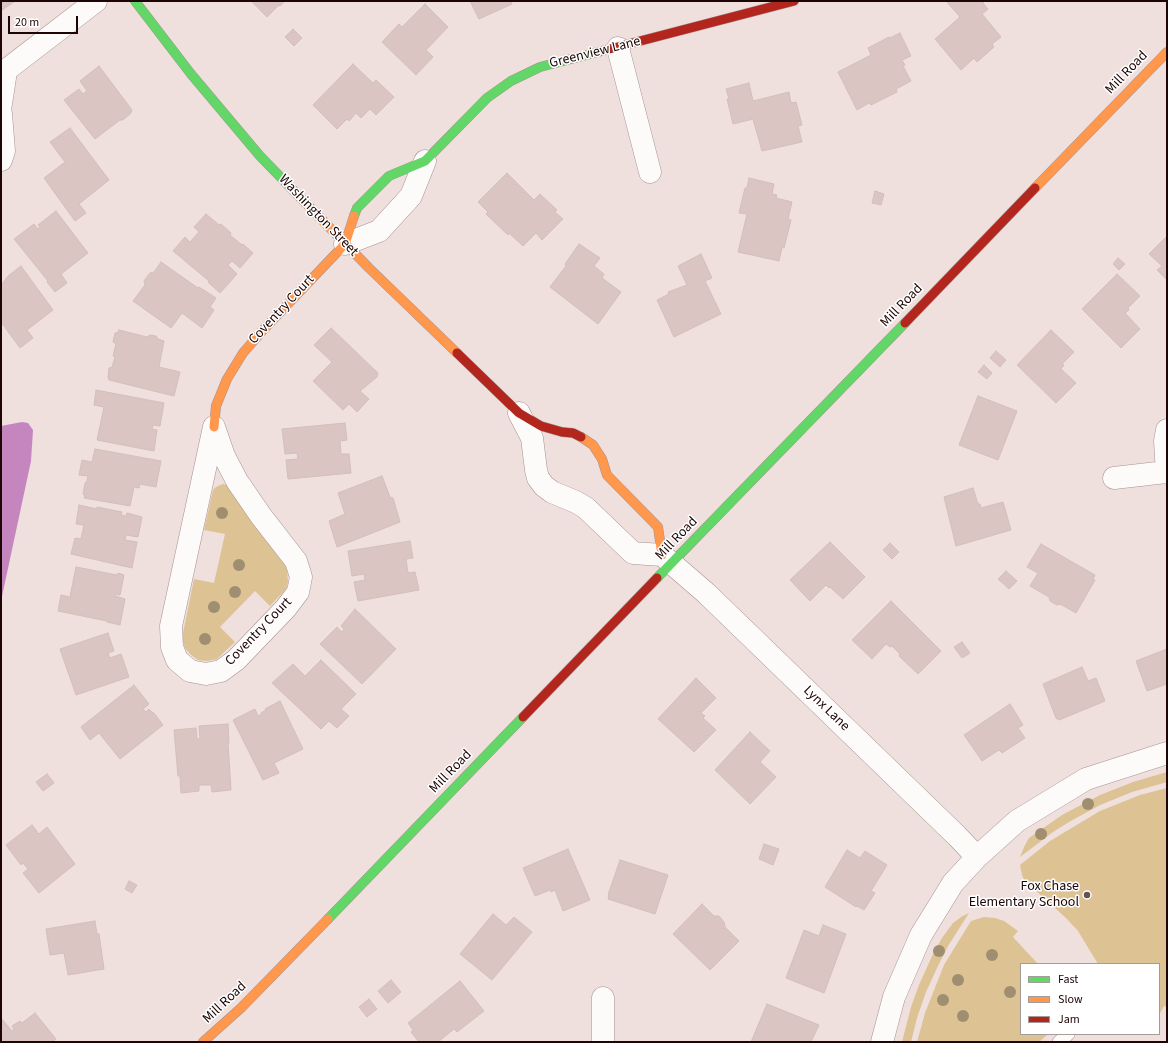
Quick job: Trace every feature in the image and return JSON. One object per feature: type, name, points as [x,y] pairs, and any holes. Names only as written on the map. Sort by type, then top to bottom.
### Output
[{"type":"street","points":[[1,104],[3,72],[96,1]]},
{"type":"street","name":"Washington Street","points":[[135,1],[191,74],[255,150],[345,244],[519,414],[541,426],[562,432],[573,433],[584,438],[593,445],[602,459],[607,474],[658,527],[667,559],[633,553],[586,508],[552,492],[544,486],[538,478],[532,438],[519,414]]},
{"type":"street","name":"Greenview Lane","points":[[345,244],[379,231],[411,196],[425,161],[487,98],[511,80],[540,67],[618,48],[794,1]]},
{"type":"street","points":[[618,48],[650,172]]},
{"type":"street","name":"Mill Road","points":[[203,1042],[241,1008],[667,559],[1167,52]]},
{"type":"street","points":[[1,114],[4,151],[1,160]]},
{"type":"street","name":"Greenview Lane","points":[[345,244],[357,208],[389,176],[425,161]]},
{"type":"street","name":"Coventry Court","points":[[214,427],[224,456],[237,481],[261,516],[296,561],[301,577],[298,592],[286,608],[236,660],[221,670],[206,674],[190,671],[177,660],[172,648],[171,626],[214,427],[216,406],[227,378],[243,353],[345,244]]},
{"type":"street","points":[[1114,478],[1167,473],[1165,441],[1167,430]]},
{"type":"street","name":"Lynx Lane","points":[[667,559],[712,599],[977,857]]},
{"type":"street","points":[[882,1042],[894,997],[921,935],[953,883],[977,857],[1017,821],[1086,779],[1167,753]]},
{"type":"street","points":[[603,998],[603,1042]]},
{"type":"lane","points":[[1059,1042],[1067,1035]]},
{"type":"shaded area","points":[[22,422],[28,423],[33,430],[31,461],[1,601],[1,426]]},
{"type":"shaded area","points":[[223,484],[227,485],[285,565],[288,582],[286,589],[270,606],[255,591],[220,627],[235,642],[217,659],[207,661],[198,660],[185,648],[182,638],[194,579],[214,583],[225,534],[204,530],[213,490]]},
{"type":"shaded area","points":[[1167,772],[1167,782],[1132,792],[1100,805],[1053,832],[1020,857],[1029,838],[1062,815],[1100,795],[1133,782]]},
{"type":"shaded area","points":[[1167,788],[1167,1007],[1164,1006],[1160,1013],[1160,963],[1097,963],[1078,931],[1066,918],[1024,880],[1020,865],[1050,841],[1100,811],[1140,795]]},
{"type":"shaded area","points":[[969,913],[948,946],[926,992],[911,1042],[902,1042],[911,1007],[933,954],[953,923]]},
{"type":"shaded area","points":[[984,917],[1004,921],[1018,931],[1013,937],[1037,963],[1020,963],[1020,1035],[1047,1035],[1039,1042],[917,1042],[925,1013],[944,965],[971,921]]},
{"type":"building","points":[[1,1],[15,1],[1,11]]},
{"type":"building","points":[[251,1],[285,1],[267,17]]},
{"type":"building","points":[[470,1],[511,1],[512,4],[479,19]]},
{"type":"building","points":[[946,1],[985,1],[983,3],[988,9],[982,14],[1001,37],[992,44],[994,47],[977,62],[974,58],[961,70],[935,39],[960,17]]},
{"type":"building","points":[[425,4],[448,27],[426,50],[433,57],[416,75],[382,42],[399,24],[402,27]]},
{"type":"building","points":[[293,29],[302,38],[294,46],[285,37]]},
{"type":"building","points":[[900,33],[911,56],[902,60],[905,65],[903,66],[911,81],[896,89],[897,92],[871,105],[869,103],[857,110],[838,72],[871,55],[868,48]]},
{"type":"building","points":[[353,64],[373,83],[376,80],[394,97],[376,115],[370,109],[361,118],[356,113],[349,121],[347,119],[337,129],[313,105]]},
{"type":"building","points":[[99,66],[132,110],[131,113],[123,120],[120,120],[95,139],[64,100],[79,89],[83,94],[87,91],[80,81]]},
{"type":"building","points":[[749,83],[753,101],[789,92],[791,103],[796,102],[802,125],[798,126],[802,142],[762,151],[753,119],[733,124],[726,89]]},
{"type":"building","points":[[70,128],[109,180],[79,204],[86,213],[75,221],[44,178],[65,162],[50,142]]},
{"type":"building","points":[[507,173],[534,200],[540,194],[557,210],[555,212],[563,219],[542,240],[536,233],[523,246],[509,233],[508,235],[486,214],[488,212],[478,202]]},
{"type":"building","points":[[749,178],[774,184],[772,194],[777,195],[776,198],[792,202],[788,219],[791,220],[779,261],[738,252],[747,214],[739,213]]},
{"type":"building","points":[[875,191],[884,194],[881,205],[872,203]]},
{"type":"building","points":[[56,211],[88,253],[61,274],[67,283],[55,292],[14,239],[34,224],[38,229],[40,227],[38,225]]},
{"type":"building","points":[[206,214],[219,225],[221,224],[231,233],[230,235],[253,253],[240,268],[232,261],[228,265],[237,274],[220,293],[208,282],[209,281],[173,251],[185,237],[190,242],[199,232],[194,227]]},
{"type":"building","points":[[1167,236],[1167,280],[1157,270],[1162,266],[1149,254]]},
{"type":"building","points":[[579,244],[600,258],[594,266],[604,274],[602,278],[621,292],[598,324],[550,287],[566,266],[565,264]]},
{"type":"building","points":[[701,254],[712,278],[705,281],[721,314],[674,337],[657,300],[669,294],[668,292],[687,285],[678,266]]},
{"type":"building","points":[[1118,258],[1125,264],[1119,270],[1113,264]]},
{"type":"building","points":[[161,262],[198,288],[199,287],[216,298],[210,307],[214,310],[202,328],[182,313],[171,328],[133,301],[145,285],[144,281],[150,273],[154,272]]},
{"type":"building","points":[[21,266],[53,310],[27,330],[33,338],[20,348],[1,322],[1,282],[2,284],[8,276]]},
{"type":"building","points":[[1117,274],[1140,296],[1125,313],[1140,329],[1121,348],[1082,309]]},
{"type":"building","points":[[331,328],[378,373],[377,377],[360,391],[369,399],[357,412],[349,404],[343,410],[313,381],[332,362],[314,345]]},
{"type":"building","points":[[119,330],[147,337],[150,335],[156,336],[158,339],[164,341],[159,367],[180,372],[174,396],[109,380],[109,368],[112,367],[115,357],[113,356],[116,344],[113,342],[115,333]]},
{"type":"building","points":[[1051,330],[1074,352],[1062,364],[1064,365],[1061,369],[1076,383],[1056,403],[1017,365]]},
{"type":"building","points":[[996,351],[1006,360],[1000,367],[990,358]]},
{"type":"building","points":[[984,365],[992,373],[987,379],[978,372]]},
{"type":"building","points":[[96,390],[164,403],[160,426],[153,425],[152,429],[157,430],[154,451],[97,440],[104,407],[94,405]]},
{"type":"building","points":[[978,396],[1017,411],[998,460],[959,445]]},
{"type":"building","points":[[345,423],[347,440],[340,441],[341,454],[349,454],[351,473],[288,479],[286,460],[298,459],[297,453],[285,454],[282,429]]},
{"type":"building","points":[[95,449],[161,461],[156,487],[140,484],[139,488],[134,487],[130,506],[84,498],[85,496],[83,494],[85,483],[88,476],[79,475],[82,460],[92,462]]},
{"type":"building","points":[[382,476],[390,497],[393,498],[400,522],[337,547],[329,521],[345,514],[338,493]]},
{"type":"building","points":[[973,488],[978,504],[980,504],[981,508],[1003,502],[1011,530],[956,546],[944,497]]},
{"type":"building","points":[[79,505],[122,512],[121,515],[126,516],[127,513],[142,517],[138,537],[126,535],[125,540],[137,542],[132,568],[71,554],[75,538],[81,539],[84,525],[76,524]]},
{"type":"building","points":[[410,541],[413,558],[406,559],[408,573],[415,572],[419,590],[358,601],[354,582],[365,580],[364,574],[352,576],[348,551]]},
{"type":"building","points":[[830,542],[865,577],[843,599],[826,585],[810,601],[790,580]]},
{"type":"building","points":[[890,543],[899,552],[892,559],[883,550]]},
{"type":"building","points":[[1041,544],[1095,575],[1093,579],[1095,580],[1076,613],[1060,604],[1057,605],[1050,601],[1049,597],[1030,586],[1038,573],[1027,567]]},
{"type":"building","points":[[76,567],[124,575],[120,595],[115,594],[115,596],[125,599],[120,625],[58,611],[61,595],[70,597]]},
{"type":"building","points":[[1006,571],[1017,581],[1009,589],[998,579]]},
{"type":"building","points":[[891,601],[941,651],[918,674],[899,656],[900,654],[892,646],[890,647],[886,644],[872,659],[852,640]]},
{"type":"building","points":[[355,609],[396,649],[362,684],[320,644],[337,627],[342,632],[344,629],[341,626]]},
{"type":"building","points":[[108,633],[114,651],[108,653],[110,658],[121,654],[129,677],[76,695],[60,649]]},
{"type":"building","points":[[962,642],[970,653],[962,658],[954,647]]},
{"type":"building","points":[[1167,649],[1167,684],[1147,691],[1136,661]]},
{"type":"building","points":[[321,660],[356,694],[341,709],[349,716],[337,728],[329,721],[321,729],[272,683],[293,664],[305,676]]},
{"type":"building","points":[[1082,667],[1088,681],[1096,678],[1105,701],[1059,720],[1056,718],[1043,684]]},
{"type":"building","points":[[696,678],[716,698],[701,713],[705,716],[703,718],[716,730],[694,752],[658,719]]},
{"type":"building","points":[[134,685],[149,704],[143,709],[146,712],[149,709],[154,713],[163,725],[120,759],[99,733],[90,740],[81,727]]},
{"type":"building","points":[[280,701],[303,749],[274,763],[279,773],[263,780],[233,720],[255,709],[258,716],[266,710],[265,709]]},
{"type":"building","points":[[1010,704],[1023,725],[1018,728],[1025,738],[1002,753],[999,750],[982,761],[964,735]]},
{"type":"building","points":[[228,724],[231,790],[212,792],[211,785],[199,785],[199,791],[181,793],[174,730],[196,728],[197,739],[200,739],[199,726]]},
{"type":"building","points":[[750,732],[770,751],[760,762],[776,777],[750,804],[715,770]]},
{"type":"building","points":[[47,774],[54,783],[43,791],[36,782]]},
{"type":"building","points":[[32,825],[39,834],[47,827],[75,864],[39,893],[23,873],[28,869],[23,863],[21,865],[6,845]]},
{"type":"building","points":[[764,844],[779,849],[773,865],[759,859]]},
{"type":"building","points":[[568,849],[590,900],[563,911],[555,890],[551,892],[550,890],[535,896],[523,868]]},
{"type":"building","points":[[847,850],[860,858],[865,851],[887,865],[871,891],[875,893],[864,910],[857,906],[856,907],[825,887]]},
{"type":"building","points":[[620,860],[668,875],[655,914],[608,899]]},
{"type":"building","points":[[129,881],[137,885],[132,893],[125,889]]},
{"type":"building","points":[[702,904],[714,916],[719,916],[724,922],[725,927],[739,941],[710,970],[673,934]]},
{"type":"building","points":[[493,914],[506,925],[514,917],[532,932],[492,980],[460,954]]},
{"type":"building","points":[[95,921],[97,934],[99,934],[104,969],[68,975],[64,953],[50,955],[46,929]]},
{"type":"building","points":[[823,925],[846,934],[824,993],[786,978],[804,930],[819,936]]},
{"type":"building","points":[[391,980],[401,992],[388,1003],[378,991]]},
{"type":"building","points":[[460,981],[484,1011],[457,1032],[454,1029],[438,1042],[419,1042],[411,1032],[413,1030],[408,1023]]},
{"type":"building","points":[[369,999],[377,1009],[367,1017],[359,1007]]},
{"type":"building","points":[[767,1004],[819,1025],[811,1042],[751,1042]]},
{"type":"building","points":[[35,1013],[56,1039],[51,1042],[1,1042],[1,1018],[12,1031],[14,1029],[12,1026],[20,1021],[22,1023]]},
{"type":"traffic: fast","points":[[135,1],[191,74],[260,156],[295,192]]},
{"type":"traffic: fast","points":[[354,216],[357,208],[389,176],[425,161],[487,98],[511,81],[540,67],[598,52]]},
{"type":"traffic: fast","points":[[657,578],[905,323]]},
{"type":"traffic: fast","points":[[328,919],[523,717]]},
{"type":"traffic: slow","points":[[1035,188],[1167,52]]},
{"type":"traffic: slow","points":[[295,192],[369,268],[457,353]]},
{"type":"traffic: slow","points":[[214,427],[216,406],[227,379],[243,353],[345,244],[354,216]]},
{"type":"traffic: slow","points":[[581,437],[593,445],[602,459],[607,475],[658,527],[662,555]]},
{"type":"traffic: slow","points":[[203,1042],[241,1008],[328,919]]},
{"type":"traffic: jam","points":[[598,52],[794,1]]},
{"type":"traffic: jam","points":[[905,323],[1035,188]]},
{"type":"traffic: jam","points":[[457,353],[519,413],[541,426],[562,432],[573,433],[581,437]]},
{"type":"traffic: jam","points":[[523,717],[657,578]]},
{"type":"place","name":"Fox Chase Elementary School","points":[[1087,895]]}]
